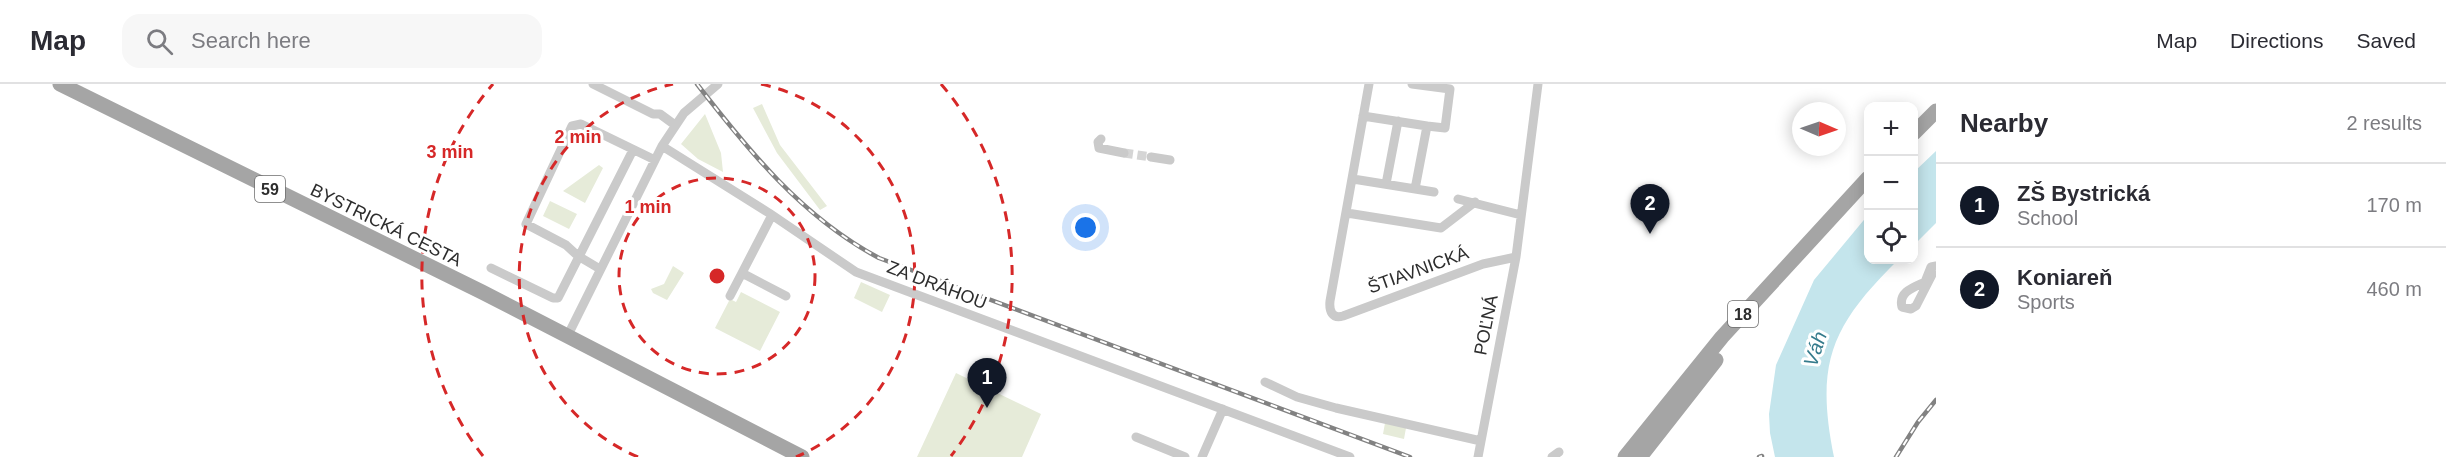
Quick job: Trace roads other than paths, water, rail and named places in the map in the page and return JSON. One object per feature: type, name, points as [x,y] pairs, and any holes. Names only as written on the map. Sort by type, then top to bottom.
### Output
[{"type":"main road","name":"BYSTRICKÁ CESTA","points":[[60,84],[802,457]]},
{"type":"main road","points":[[1918,129],[1936,111]]},
{"type":"main road","points":[[1918,142],[1936,124]]},
{"type":"main road","name":"18","points":[[1625,457],[1722,337],[1864,183]]},
{"type":"main road","name":"18","points":[[1640,457],[1740,332],[1864,196]]},
{"type":"street","points":[[592,84],[653,114],[660,114],[675,125]]},
{"type":"street","points":[[567,337],[662,146],[692,104],[718,84]]},
{"type":"street","points":[[1369,84],[1347,213],[1442,228],[1474,202]]},
{"type":"street","points":[[1364,116],[1445,128],[1450,89],[1412,84]]},
{"type":"street","name":"POĽNÁ","points":[[1478,457],[1516,257],[1538,84]]},
{"type":"street","points":[[1386,184],[1398,121]]},
{"type":"street","points":[[600,269],[566,245],[526,224],[572,126],[581,124],[655,160]]},
{"type":"street","points":[[1415,189],[1427,126]]},
{"type":"street","points":[[1101,140],[1099,148],[1124,153]]},
{"type":"street","name":"ZA DRÁHOU","points":[[662,146],[772,214],[856,272],[1223,410],[1333,454],[1350,457]]},
{"type":"street","points":[[491,268],[553,298],[558,298],[633,150]]},
{"type":"street","points":[[1151,157],[1170,160]]},
{"type":"street","points":[[1353,179],[1434,192]]},
{"type":"street","points":[[1458,199],[1521,215]]},
{"type":"street","name":"ŠTIAVNICKÁ","points":[[1347,213],[1329,301],[1329,309],[1333,315],[1343,316],[1483,264],[1516,257]]},
{"type":"street","points":[[730,296],[772,214]]},
{"type":"street","points":[[1931,267],[1936,267],[1917,306],[1911,309],[1902,307],[1900,302],[1902,296],[1910,289],[1925,282],[1931,267]]},
{"type":"street","points":[[742,273],[786,296]]},
{"type":"street","points":[[1265,382],[1297,397],[1336,408],[1481,441]]},
{"type":"street","points":[[1202,457],[1223,410]]},
{"type":"street","points":[[1137,436],[1185,457]]},
{"type":"water","points":[[1936,151],[1936,223],[1918,241],[1918,210],[1918,168]]},
{"type":"water","name":"Váh","points":[[1864,220],[1864,264],[1894,264],[1857,305],[1843,327],[1834,348],[1828,371],[1827,396],[1834,457],[1775,457],[1769,414],[1776,365],[1814,280]]},
{"type":"tunnel","points":[[1124,153],[1151,157]]},
{"type":"railway","points":[[697,84],[757,158],[801,203],[851,242],[879,258],[1410,457]]},
{"type":"railway","points":[[1896,457],[1918,422],[1936,400]]},
{"type":"place","name":"Koniareň","points":[[1650,234]]},
{"type":"place","name":"ZŠ Bystrická","points":[[987,408]]}]
